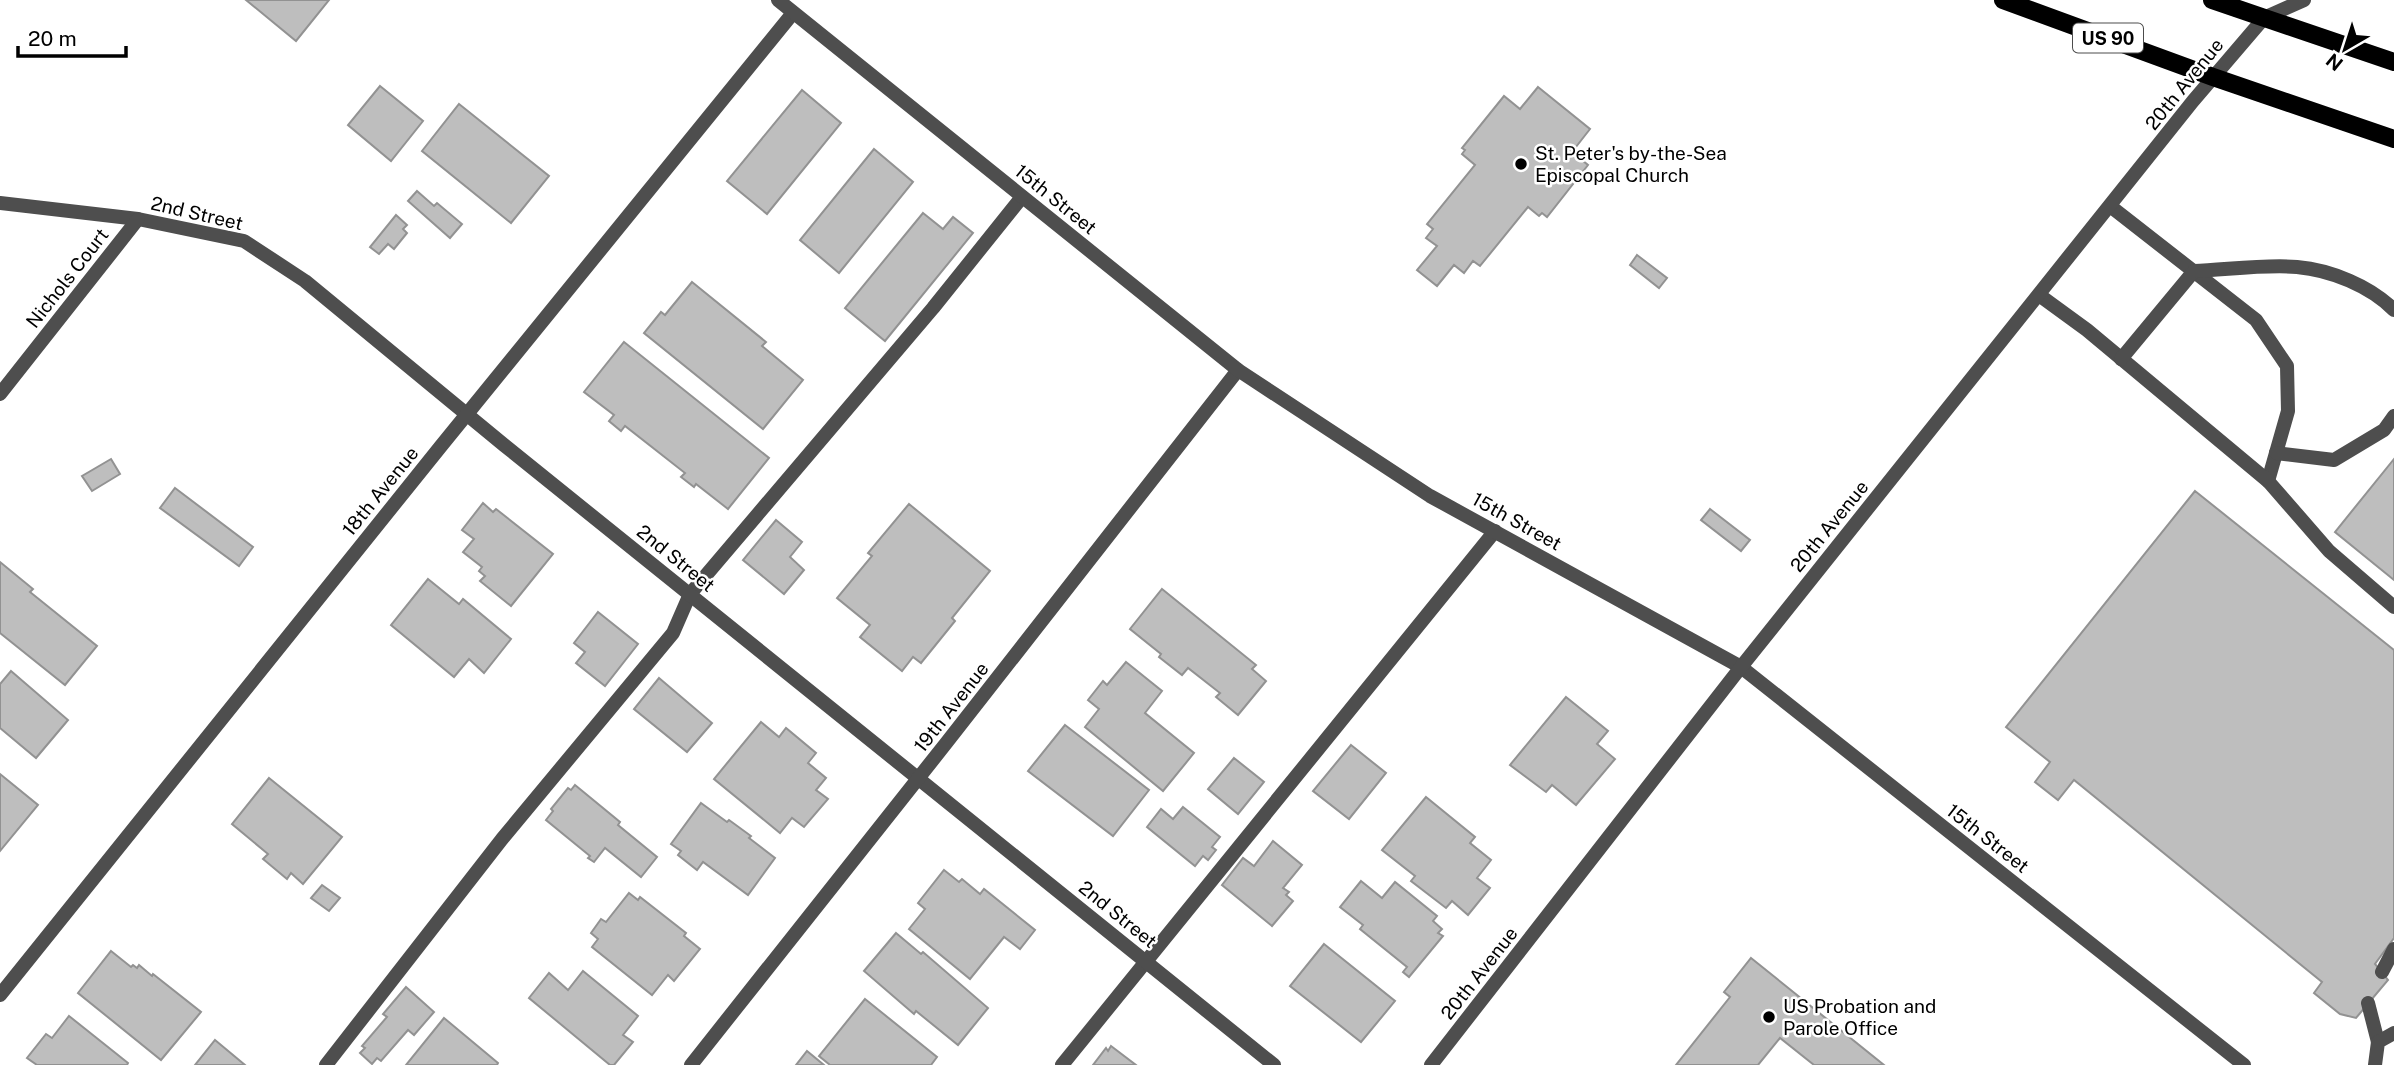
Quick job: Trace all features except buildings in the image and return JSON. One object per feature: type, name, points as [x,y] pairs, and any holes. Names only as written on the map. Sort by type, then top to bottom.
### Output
[{"type":"main road","name":"US 90","points":[[2003,0],[2213,77],[2394,139]]},
{"type":"main road","points":[[2212,0],[2265,9],[2394,62]]},
{"type":"street","name":"15th Street","points":[[778,0],[1238,370],[1430,496],[1741,667],[2244,1065]]},
{"type":"street","name":"20th Avenue","points":[[1432,1065],[1741,667],[2265,9],[2304,0]]},
{"type":"street","name":"18th Avenue","points":[[0,995],[466,414],[793,13]]},
{"type":"street","points":[[326,1065],[502,839],[673,633],[690,594],[1023,197]]},
{"type":"street","name":"2nd Street","points":[[0,203],[138,219],[244,241],[305,281],[466,414],[1274,1065]]},
{"type":"street","points":[[2110,206],[2256,320],[2287,366],[2288,411],[2268,481]]},
{"type":"street","name":"Nichols Court","points":[[0,394],[138,219]]},
{"type":"street","points":[[2121,359],[2194,271],[2297,267],[2342,277],[2394,310]]},
{"type":"street","points":[[2039,295],[2087,330],[2268,481],[2329,551],[2394,607]]},
{"type":"street","name":"19th Avenue","points":[[691,1065],[1238,370]]},
{"type":"street","points":[[2277,453],[2334,460],[2384,430],[2394,416]]},
{"type":"street","points":[[1062,1065],[1496,531]]},
{"type":"street","points":[[2382,972],[2394,949]]},
{"type":"street","points":[[2368,1003],[2378,1042],[2375,1065]]},
{"type":"street","points":[[2378,1042],[2394,1034]]},
{"type":"place","name":"St. Peter's by-the-Sea Episcopal Church","points":[[1521,164]]},
{"type":"place","name":"US Probation and Parole Office","points":[[1769,1017]]}]
